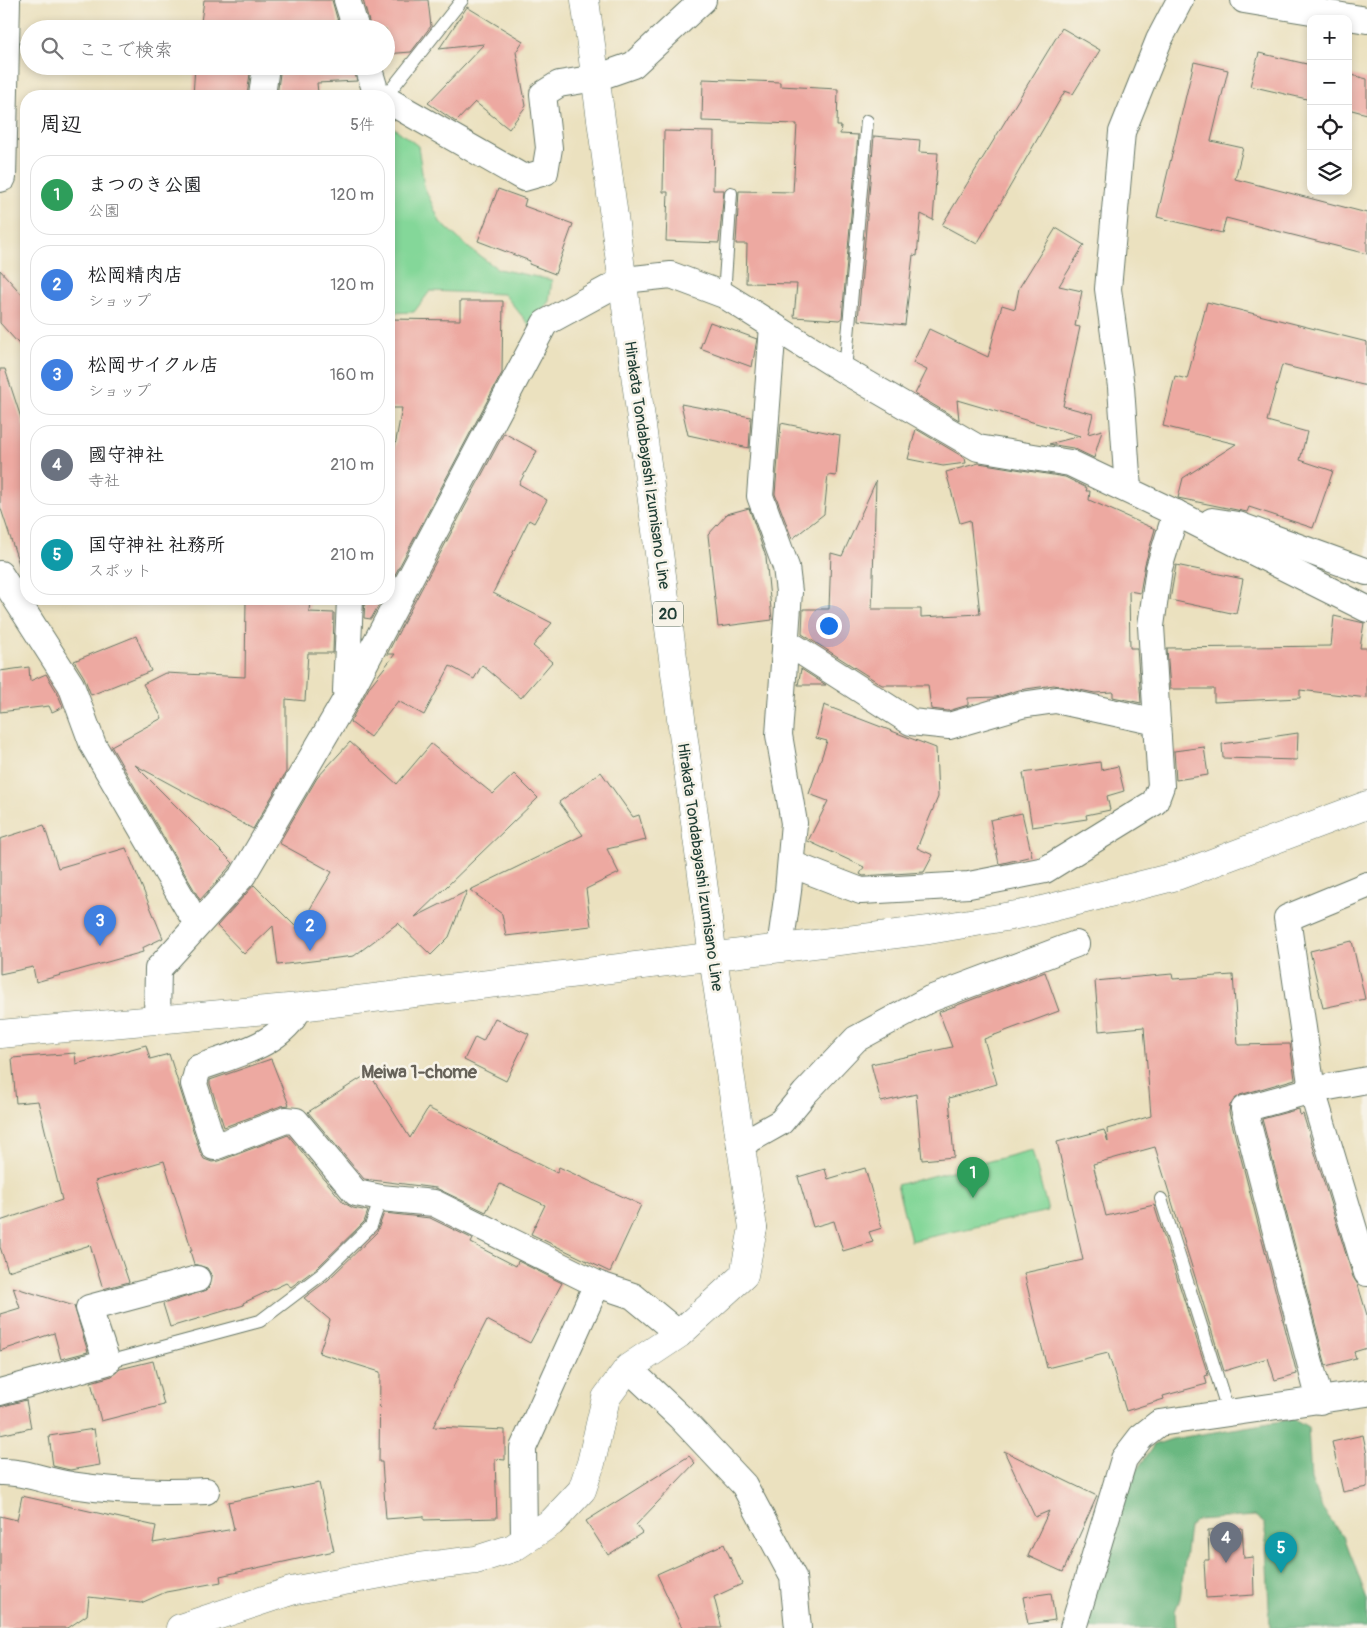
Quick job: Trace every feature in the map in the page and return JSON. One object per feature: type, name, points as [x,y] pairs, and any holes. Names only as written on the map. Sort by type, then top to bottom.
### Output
[{"type":"street","points":[[0,179],[2,178],[7,0]]},
{"type":"street","points":[[347,0],[353,20]]},
{"type":"street","name":"Hirakata Tondabayashi Izumisano Line","points":[[585,0],[624,280],[713,957],[753,1228],[744,1275],[679,1334],[628,1368]]},
{"type":"street","points":[[395,106],[524,178],[545,172],[549,148],[543,94],[560,84],[596,78],[633,65],[703,0]]},
{"type":"street","points":[[1128,490],[1121,387],[1108,289],[1122,132],[1159,40],[1180,0]]},
{"type":"street","points":[[1244,0],[1367,20]]},
{"type":"street","points":[[263,90],[265,75]]},
{"type":"street","points":[[371,75],[376,90]]},
{"type":"street","points":[[157,1018],[158,969],[243,875],[346,699],[546,323],[624,280],[671,275],[724,295],[845,371],[978,448],[1070,463],[1367,609]]},
{"type":"street","points":[[773,326],[760,496],[786,567],[789,592],[779,734],[794,822],[780,948]]},
{"type":"street","points":[[1181,516],[1238,524],[1367,572]]},
{"type":"street","points":[[790,864],[861,891],[969,885],[1045,870],[1155,802],[1161,786],[1151,626],[1159,568],[1181,516]]},
{"type":"street","points":[[0,574],[71,685],[93,746],[197,924]]},
{"type":"street","points":[[346,699],[350,605]]},
{"type":"street","points":[[785,641],[910,722],[949,726],[1021,705],[1056,700],[1156,722]]},
{"type":"street","points":[[0,1034],[157,1018],[300,1007],[929,930],[1034,912],[1177,876],[1367,805]]},
{"type":"street","points":[[1367,884],[1287,918],[1312,1090],[1367,1273]]},
{"type":"street","points":[[740,1145],[782,1122],[805,1093],[856,1038],[930,999],[1076,944]]},
{"type":"street","points":[[300,1007],[293,1020],[264,1044],[198,1068],[194,1084],[214,1147],[286,1120],[296,1121],[356,1193],[381,1198],[434,1203],[597,1284],[633,1296],[679,1334]]},
{"type":"street","points":[[1320,1400],[1244,1109],[1312,1090],[1367,1080]]},
{"type":"street","points":[[0,1392],[107,1362],[89,1308],[197,1279]]},
{"type":"street","points":[[524,1540],[523,1448],[597,1284]]},
{"type":"street","points":[[180,1628],[291,1591],[418,1567],[476,1560],[513,1548],[552,1522],[582,1490],[591,1463],[606,1398],[628,1368],[680,1418],[744,1485],[793,1577],[798,1628]]},
{"type":"street","points":[[1073,1628],[1124,1459],[1141,1437],[1159,1424],[1367,1393]]},
{"type":"street","points":[[0,1472],[13,1472],[71,1485],[154,1493],[206,1491]]},
{"type":"lane","points":[[383,90],[462,0]]},
{"type":"lane","points":[[845,371],[867,121]]},
{"type":"lane","points":[[724,295],[731,193]]},
{"type":"lane","points":[[107,1362],[260,1321],[322,1274],[371,1226],[381,1198]]},
{"type":"lane","points":[[1162,1199],[1229,1414]]},
{"type":"green space","points":[[395,129],[418,146],[424,186],[440,222],[470,249],[498,269],[552,280],[549,301],[531,327],[504,294],[430,291],[414,312],[395,313]]},
{"type":"green space","points":[[1032,1150],[1048,1211],[911,1241],[897,1185]]},
{"type":"green space","points":[[1294,1419],[1308,1427],[1311,1480],[1322,1508],[1345,1539],[1367,1599],[1367,1628],[1270,1628],[1265,1524],[1255,1516],[1197,1520],[1189,1527],[1180,1599],[1175,1611],[1176,1628],[1080,1628],[1122,1491],[1154,1445],[1172,1439]]},
{"type":"building","points":[[204,0],[332,0],[338,20],[201,20]]},
{"type":"building","points":[[363,0],[428,0],[431,26],[411,52],[395,53],[395,20],[369,20]]},
{"type":"building","points":[[467,7],[523,41],[516,52],[526,106],[509,129],[475,102],[456,122],[428,103],[484,44],[439,49]]},
{"type":"building","points":[[1062,28],[1100,50],[1073,94],[1065,91],[977,244],[942,225]]},
{"type":"building","points":[[1259,53],[1307,64],[1307,99],[1250,86]]},
{"type":"building","points":[[1194,62],[1228,70],[1211,141],[1243,148],[1235,179],[1367,213],[1367,254],[1226,218],[1222,233],[1157,217]]},
{"type":"building","points":[[194,75],[250,75],[248,90],[193,90]]},
{"type":"building","points":[[280,75],[355,75],[357,81],[317,83],[318,90],[278,90]]},
{"type":"building","points":[[1352,75],[1367,79],[1367,114],[1352,110]]},
{"type":"building","points":[[703,79],[780,82],[780,86],[838,89],[837,126],[841,126],[840,134],[858,135],[842,318],[839,320],[794,317],[797,284],[746,283],[747,244],[736,244],[739,191],[793,192],[797,124],[702,121]]},
{"type":"building","points":[[664,131],[714,132],[713,190],[724,190],[719,243],[666,241],[668,192],[663,192]]},
{"type":"building","points":[[874,136],[920,140],[919,152],[938,153],[933,220],[921,214],[917,256],[913,255],[905,325],[858,320]]},
{"type":"building","points":[[498,189],[526,199],[524,206],[573,224],[555,274],[529,264],[530,261],[478,241]]},
{"type":"building","points":[[1056,228],[1084,245],[1059,286],[1082,291],[1075,326],[1080,327],[1063,406],[1093,414],[1088,434],[1102,430],[1094,458],[1073,448],[1049,444],[1080,436],[957,400],[959,420],[915,394],[927,370],[913,363],[929,329],[988,357],[1002,305],[1015,309],[1019,288]]},
{"type":"building","points":[[0,270],[20,292],[20,345],[0,323]]},
{"type":"building","points":[[460,301],[503,301],[502,373],[395,575],[395,446],[402,408],[395,408],[395,319],[460,320]]},
{"type":"building","points":[[1207,302],[1367,342],[1367,386],[1282,365],[1267,421],[1307,432],[1300,460],[1333,471],[1313,528],[1249,507],[1247,512],[1178,498],[1183,478],[1236,444],[1163,426],[1175,376],[1187,379]]},
{"type":"building","points":[[710,322],[757,339],[752,367],[700,348]]},
{"type":"building","points":[[0,369],[5,369],[20,415],[20,567],[0,506]]},
{"type":"building","points":[[681,404],[751,417],[749,448],[688,435]]},
{"type":"building","points":[[781,423],[840,435],[836,476],[828,475],[824,514],[792,539],[775,494]]},
{"type":"building","points":[[916,429],[965,458],[966,463],[943,466],[908,459]]},
{"type":"building","points":[[504,433],[537,451],[519,484],[547,500],[534,523],[529,520],[493,593],[552,623],[533,646],[552,662],[521,698],[482,665],[474,679],[450,666],[424,715],[398,701],[370,737],[350,722],[370,686],[395,654],[387,654]]},
{"type":"building","points":[[979,463],[1065,477],[1087,488],[1086,491],[1090,491],[1089,500],[1155,529],[1145,564],[1140,593],[1129,591],[1130,648],[1137,648],[1141,703],[1113,697],[1113,692],[1095,693],[1054,685],[1019,690],[996,697],[968,698],[968,705],[948,711],[931,709],[928,685],[882,685],[802,634],[803,609],[829,609],[831,553],[842,556],[876,481],[872,609],[921,609],[921,617],[980,614],[970,520],[960,523],[946,472]]},
{"type":"building","points":[[749,508],[766,557],[772,620],[718,627],[708,535],[727,514]]},
{"type":"building","points":[[1176,565],[1243,579],[1236,614],[1170,600]]},
{"type":"building","points":[[246,605],[310,605],[309,612],[334,613],[333,653],[308,653],[305,701],[286,699],[286,772],[253,829],[135,765],[233,863],[200,900],[111,746],[162,718],[143,684],[165,673],[245,677]]},
{"type":"building","points":[[365,605],[379,605],[371,619],[364,618]]},
{"type":"building","points":[[1334,616],[1364,623],[1360,648],[1367,648],[1367,698],[1300,690],[1300,698],[1214,702],[1214,689],[1170,689],[1167,648],[1331,646]]},
{"type":"building","points":[[136,636],[151,671],[91,695],[84,677],[74,661]]},
{"type":"building","points":[[29,667],[30,681],[46,674],[57,692],[63,707],[52,712],[49,706],[0,712],[0,671]]},
{"type":"building","points":[[801,669],[826,685],[798,685]]},
{"type":"building","points":[[824,705],[936,748],[938,797],[917,848],[933,855],[924,872],[863,876],[860,874],[864,867],[808,841],[828,801],[809,794],[827,741],[816,738]]},
{"type":"building","points":[[1298,733],[1297,760],[1223,758],[1222,744]]},
{"type":"building","points":[[350,742],[397,784],[431,744],[493,794],[514,774],[538,798],[415,917],[467,891],[449,937],[431,955],[398,923],[354,956],[278,965],[273,926],[244,954],[217,926],[254,885],[298,929],[332,872],[279,843],[317,778]]},
{"type":"building","points":[[1204,747],[1208,775],[1176,780],[1174,751]]},
{"type":"building","points":[[1100,762],[1101,770],[1118,766],[1124,791],[1107,796],[1110,810],[1086,815],[1087,819],[1032,827],[1023,773]]},
{"type":"building","points":[[601,772],[633,817],[639,815],[646,840],[607,849],[619,873],[586,889],[591,926],[506,936],[502,914],[470,890],[583,835],[559,802]]},
{"type":"building","points":[[1022,813],[1032,856],[999,864],[990,820]]},
{"type":"building","points":[[44,825],[58,868],[126,848],[163,938],[142,948],[143,952],[36,982],[33,967],[0,974],[0,839]]},
{"type":"building","points":[[1352,941],[1365,999],[1323,1008],[1310,951]]},
{"type":"building","points":[[1045,972],[1059,1011],[984,1039],[997,1084],[949,1098],[954,1157],[922,1160],[916,1094],[881,1102],[871,1064],[952,1047],[939,1012]]},
{"type":"building","points":[[1172,974],[1173,979],[1233,975],[1238,1045],[1290,1044],[1295,1079],[1240,1095],[1230,1105],[1229,1112],[1297,1374],[1275,1380],[1268,1358],[1224,1371],[1155,1147],[1093,1164],[1106,1216],[1154,1205],[1208,1375],[1205,1376],[1207,1384],[1163,1396],[1164,1399],[1126,1411],[1108,1353],[1047,1368],[1024,1273],[1083,1260],[1057,1142],[1104,1130],[1108,1142],[1107,1129],[1151,1116],[1144,1027],[1099,1031],[1095,981]]},
{"type":"building","points":[[495,1018],[529,1034],[506,1081],[464,1060],[475,1037],[483,1041]]},
{"type":"building","points":[[146,1045],[150,1059],[169,1054],[200,1152],[204,1159],[212,1162],[219,1161],[288,1135],[344,1203],[353,1208],[368,1211],[364,1222],[317,1268],[291,1287],[286,1283],[243,1303],[244,1305],[170,1327],[163,1304],[207,1290],[212,1276],[207,1268],[194,1264],[190,1251],[192,1251],[164,1161],[95,1181],[129,1282],[103,1289],[90,1245],[8,1271],[0,1247],[0,1221],[62,1200],[38,1101],[16,1103],[12,1058],[75,1053],[76,1064]]},
{"type":"building","points":[[271,1059],[289,1105],[281,1106],[224,1127],[210,1080]]},
{"type":"building","points":[[369,1073],[410,1138],[428,1108],[557,1173],[559,1167],[641,1205],[610,1272],[531,1234],[545,1205],[500,1184],[486,1212],[436,1188],[364,1179],[308,1112]]},
{"type":"building","points":[[1299,1109],[1300,1115],[1303,1114],[1353,1277],[1358,1285],[1367,1315],[1367,1348],[1354,1352],[1356,1358],[1326,1366],[1262,1119]]},
{"type":"building","points":[[865,1168],[882,1228],[869,1232],[873,1242],[843,1251],[834,1221],[813,1227],[798,1177],[825,1169],[828,1179]]},
{"type":"building","points":[[384,1213],[430,1218],[473,1239],[471,1243],[516,1266],[518,1261],[562,1283],[530,1343],[487,1320],[433,1427],[505,1430],[505,1460],[495,1459],[497,1518],[424,1520],[424,1516],[386,1519],[382,1462],[379,1462],[380,1372],[319,1353],[330,1320],[304,1298],[328,1280],[377,1232]]},
{"type":"building","points":[[13,1287],[74,1306],[88,1352],[61,1359],[54,1333],[0,1351],[0,1314],[20,1308]]},
{"type":"building","points":[[153,1361],[164,1405],[101,1421],[91,1382],[112,1376],[120,1369]]},
{"type":"building","points":[[26,1400],[31,1428],[0,1435],[0,1407]]},
{"type":"building","points":[[94,1429],[100,1465],[70,1470],[53,1466],[49,1436]]},
{"type":"building","points":[[1363,1435],[1367,1454],[1367,1487],[1343,1492],[1332,1442]]},
{"type":"building","points":[[1004,1451],[1097,1496],[1063,1572],[1028,1556],[1049,1511],[1035,1517]]},
{"type":"building","points":[[689,1456],[695,1463],[636,1525],[642,1533],[608,1555],[586,1521]]},
{"type":"building","points":[[319,1483],[334,1551],[220,1576],[221,1582],[166,1592],[141,1603],[89,1597],[87,1615],[68,1628],[0,1628],[0,1516],[17,1520],[22,1496],[156,1526],[153,1543],[234,1529],[228,1502]]},
{"type":"building","points":[[1242,1528],[1244,1558],[1253,1557],[1254,1595],[1206,1598],[1204,1560],[1209,1560],[1208,1530]]},
{"type":"building","points":[[724,1544],[742,1584],[714,1597],[722,1628],[682,1628],[657,1574]]},
{"type":"building","points":[[1051,1593],[1055,1620],[1028,1624],[1023,1597]]},
{"type":"place","name":"松岡サイクル店","points":[[100,946]]},
{"type":"place","name":"松岡精肉店","points":[[310,951]]},
{"type":"place","name":"まつのき公園","points":[[973,1198]]},
{"type":"place","name":"國守神社","points":[[1226,1563]]},
{"type":"place","name":"国守神社 社務所","points":[[1281,1573]]},
{"type":"district","name":"Meiwa 1-chome","points":[[419,1072]]}]
